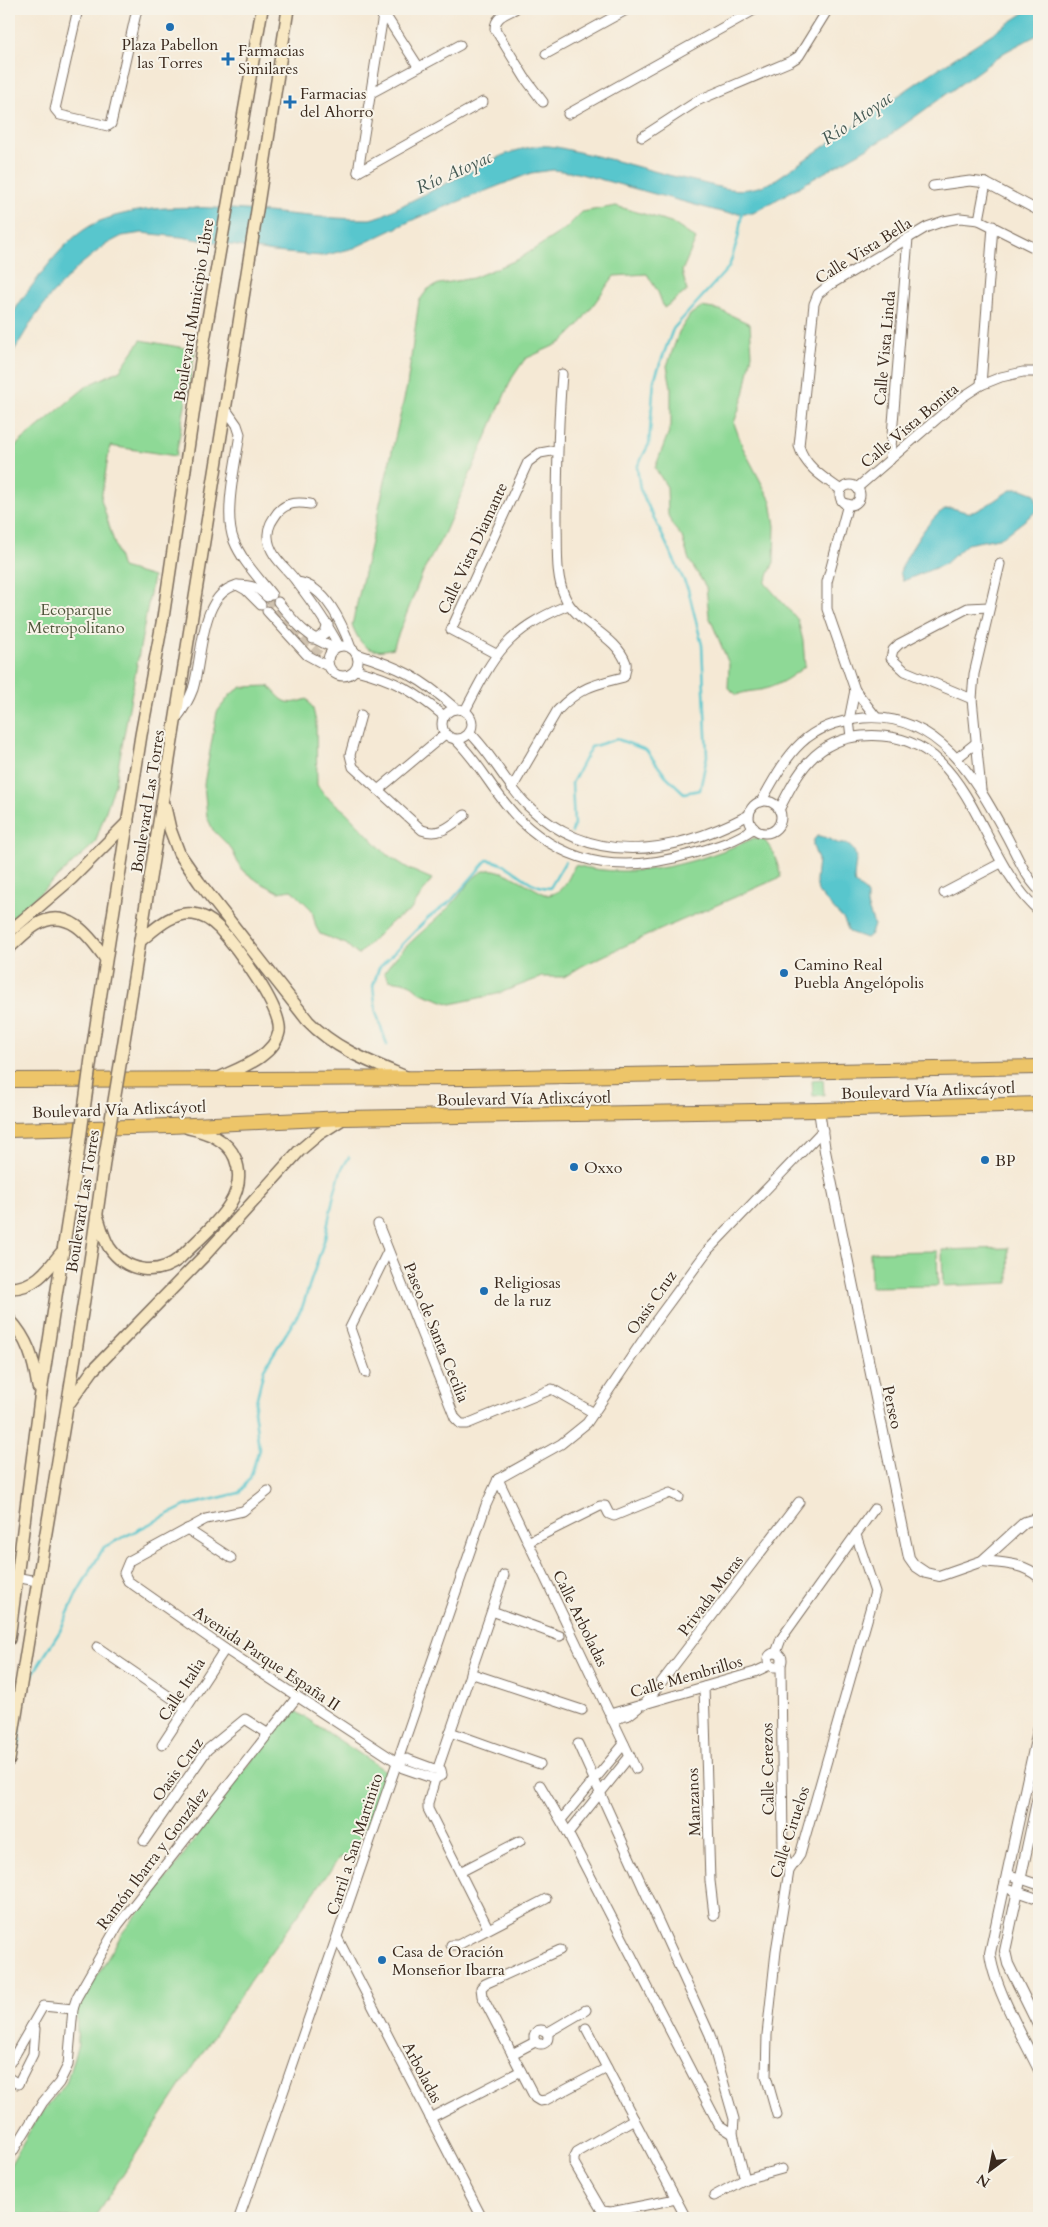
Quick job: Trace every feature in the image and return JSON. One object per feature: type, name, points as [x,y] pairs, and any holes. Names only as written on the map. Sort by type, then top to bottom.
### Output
[{"type":"main road","name":"Boulevard Municipio Libre","points":[[163,618],[228,193],[262,9]]},
{"type":"main road","points":[[225,408],[288,9]]},
{"type":"main road","name":"Boulevard Las Torres","points":[[9,1760],[225,408]]},
{"type":"main road","name":"Boulevard Las Torres","points":[[9,1638],[13,1577],[78,1154],[105,958],[141,735],[163,618]]},
{"type":"main road","points":[[164,799],[170,829],[180,852],[199,882],[308,1020],[322,1035],[349,1052],[407,1078]]},
{"type":"main road","points":[[9,932],[71,879],[128,822]]},
{"type":"main road","points":[[140,941],[162,924],[180,915],[191,913],[202,915],[220,929],[270,997],[279,1023],[279,1031],[272,1045],[256,1059],[217,1079]]},
{"type":"main road","points":[[9,948],[36,925],[48,920],[61,919],[77,926],[94,942],[105,958]]},
{"type":"main road","name":"Boulevard Vía Atlixcáyotl","points":[[9,1080],[488,1078],[1039,1067]]},
{"type":"main road","name":"Boulevard Vía Atlixcáyotl","points":[[9,1130],[172,1126],[344,1118],[819,1110],[1039,1104]]},
{"type":"main road","points":[[67,1406],[93,1370],[203,1257],[299,1151],[318,1134],[344,1118]]},
{"type":"main road","points":[[97,1215],[106,1241],[116,1255],[134,1267],[155,1271],[172,1265],[180,1258],[227,1208],[238,1190],[240,1172],[234,1154],[228,1146],[208,1133],[172,1126]]},
{"type":"main road","points":[[9,1288],[26,1286],[35,1281],[62,1252]]},
{"type":"main road","points":[[9,1319],[28,1345],[34,1362],[40,1399]]},
{"type":"street","points":[[78,9],[55,109],[60,115],[108,126],[111,124],[137,9]]},
{"type":"street","points":[[515,9],[498,18],[495,23],[495,29],[525,78],[543,102]]},
{"type":"street","points":[[546,54],[628,9]]},
{"type":"street","points":[[568,114],[756,9]]},
{"type":"street","points":[[642,137],[699,100],[799,56],[828,9]]},
{"type":"street","points":[[387,10],[418,66]]},
{"type":"street","points":[[387,10],[358,172],[483,102]]},
{"type":"street","points":[[371,93],[460,45]]},
{"type":"street","points":[[933,186],[970,181],[986,183],[1039,210]]},
{"type":"street","points":[[978,220],[986,183]]},
{"type":"street","name":"Calle Vista Bella","points":[[841,490],[810,467],[802,455],[799,446],[814,304],[818,294],[828,286],[908,238],[944,221],[960,218],[978,220],[994,226],[1039,250]]},
{"type":"street","name":"Calle Vista Bonita","points":[[981,385],[994,226]]},
{"type":"street","name":"Calle Vista Linda","points":[[890,460],[908,238]]},
{"type":"street","name":"Calle Vista Bonita","points":[[857,488],[962,398],[981,385],[1008,375],[1022,372],[1039,372]]},
{"type":"street","points":[[512,788],[557,711],[567,700],[591,685],[624,677],[627,664],[622,654],[568,605],[562,590],[558,570],[557,450],[562,374]]},
{"type":"street","points":[[225,408],[237,425],[240,434],[229,516],[231,533],[239,551],[269,602],[307,654],[329,667],[338,676],[351,675],[356,670],[359,662],[339,618],[316,589],[308,584],[297,582]]},
{"type":"street","name":"Calle Vista Diamante","points":[[496,654],[450,630],[528,462],[540,452],[557,450]]},
{"type":"street","points":[[849,485],[857,488],[859,493],[857,502],[848,504],[841,499],[841,490],[849,485]]},
{"type":"street","points":[[310,504],[290,504],[282,508],[270,524],[268,536],[273,554],[297,582],[328,624],[337,647]]},
{"type":"street","points":[[848,504],[826,593],[830,624],[855,690],[876,717]]},
{"type":"street","points":[[981,792],[972,699],[974,674],[1000,564]]},
{"type":"street","points":[[176,720],[186,706],[193,689],[212,606],[220,595],[237,585],[269,602],[314,639],[354,651],[406,671],[435,690],[455,708],[465,710],[471,717],[473,725],[470,733],[464,738],[456,740]]},
{"type":"street","points":[[465,710],[496,654],[530,623],[568,605]]},
{"type":"street","points":[[972,699],[905,671],[891,658],[899,644],[959,612],[968,608],[989,607]]},
{"type":"street","points":[[314,639],[326,633],[328,624]]},
{"type":"street","points":[[329,667],[330,653],[337,647]]},
{"type":"street","points":[[356,670],[381,676],[406,687],[444,716]]},
{"type":"street","points":[[851,737],[849,720],[855,690]]},
{"type":"street","points":[[455,708],[444,716],[442,724],[446,734],[456,740],[520,820],[554,845],[590,860],[631,865],[658,862],[721,845],[754,828]]},
{"type":"street","points":[[361,715],[350,755],[351,763],[378,790],[422,830],[430,833],[440,832],[465,815]]},
{"type":"street","points":[[470,733],[478,740],[512,788],[526,804],[559,830],[573,838],[612,848],[633,850],[672,845],[706,835],[749,815],[753,807],[760,802],[789,755],[802,742],[827,725],[876,717],[899,722],[923,730],[940,742],[957,758],[981,792],[1022,865],[1039,890]]},
{"type":"street","points":[[378,790],[446,734]]},
{"type":"street","points":[[749,815],[754,828],[760,832],[773,830],[780,822],[779,810],[795,777],[803,766],[832,743],[851,737],[872,735],[895,737],[916,744],[951,771],[977,814],[1001,863],[1025,899],[1039,911]]},
{"type":"street","points":[[957,758],[976,743]]},
{"type":"street","points":[[760,802],[772,802],[779,810]]},
{"type":"street","points":[[986,834],[1001,826]]},
{"type":"street","points":[[944,893],[1001,863]]},
{"type":"street","name":"Perseo","points":[[819,1110],[825,1151],[909,1558],[914,1565],[926,1573],[939,1576],[982,1561],[1025,1522],[1039,1518]]},
{"type":"street","name":"Oasis Cruz","points":[[498,1479],[576,1434],[594,1413],[655,1322],[708,1250],[823,1130]]},
{"type":"street","name":"Paseo de Santa Cecilia","points":[[378,1224],[455,1418],[461,1424],[467,1424],[552,1389],[594,1413]]},
{"type":"street","points":[[366,1373],[350,1328],[388,1251]]},
{"type":"street","name":"Calle Arboladas","points":[[498,1479],[636,1770]]},
{"type":"street","name":"Carril a San Martinito","points":[[239,2218],[338,1939],[486,1505],[498,1479]]},
{"type":"street","points":[[231,1558],[187,1529],[206,1519],[243,1511],[268,1491]]},
{"type":"street","points":[[528,1542],[600,1506],[605,1506],[609,1514],[614,1516],[670,1493],[679,1497]]},
{"type":"street","name":"Privada Moras","points":[[641,1706],[799,1502]]},
{"type":"street","points":[[776,1653],[781,1639],[874,1509]]},
{"type":"street","name":"Avenida Parque España II","points":[[187,1529],[129,1561],[124,1574],[128,1581],[225,1649],[397,1762],[403,1768],[435,1773]]},
{"type":"street","name":"Calle Ciruelos","points":[[778,2115],[766,2076],[767,2034],[776,1951],[789,1871],[800,1854],[874,1592],[856,1535]]},
{"type":"street","points":[[982,1561],[1011,1563],[1039,1577]]},
{"type":"street","points":[[488,1928],[428,1809],[428,1802],[435,1773],[504,1575]]},
{"type":"street","points":[[13,1577],[37,1581]]},
{"type":"street","points":[[492,1611],[560,1636]]},
{"type":"street","points":[[97,1647],[186,1708]]},
{"type":"street","name":"Calle Italia","points":[[162,1745],[225,1649]]},
{"type":"street","points":[[776,1653],[781,1655],[783,1660],[781,1665],[775,1668],[770,1665],[768,1659],[771,1654],[776,1653]]},
{"type":"street","name":"Calle Membrillos","points":[[611,1717],[641,1706],[755,1672],[770,1665]]},
{"type":"street","name":"Calle Cerezos","points":[[781,1665],[783,1847],[789,1871]]},
{"type":"street","points":[[470,1673],[582,1710]]},
{"type":"street","name":"Manzanos","points":[[704,1687],[710,1881],[714,1915]]},
{"type":"street","name":"Ramón Ibarra y González","points":[[9,2158],[42,2102],[59,2083],[68,2065],[73,2008],[77,1997],[118,1925],[297,1697]]},
{"type":"street","name":"Oasis Cruz","points":[[144,1841],[210,1746],[245,1719],[267,1733]]},
{"type":"street","points":[[1039,1726],[990,1953],[991,1964],[998,1985],[1039,2070]]},
{"type":"street","points":[[450,1732],[540,1764]]},
{"type":"street","points":[[578,1744],[710,2035],[734,2119],[732,2134],[745,2179]]},
{"type":"street","points":[[561,1820],[624,1744]]},
{"type":"street","points":[[568,1832],[630,1756]]},
{"type":"street","points":[[540,1785],[568,1832],[719,2125],[732,2134]]},
{"type":"street","points":[[1039,1792],[1005,1951],[1008,1964],[1039,2027]]},
{"type":"street","points":[[460,1872],[520,1841]]},
{"type":"street","points":[[1007,1874],[1039,1885]]},
{"type":"street","points":[[1004,1887],[1039,1899]]},
{"type":"street","points":[[451,1945],[458,1945],[546,1899]]},
{"type":"street","name":"Arboladas","points":[[338,1939],[482,2218]]},
{"type":"street","points":[[560,1950],[485,1984],[481,1988],[482,1996],[535,2098],[540,2101],[546,2100],[607,2068]]},
{"type":"street","points":[[9,2058],[12,2060],[43,2006],[73,2008]]},
{"type":"street","points":[[512,2054],[535,2042],[533,2037],[536,2031],[544,2030],[547,2033],[586,2010]]},
{"type":"street","points":[[9,2078],[18,2084],[33,2054],[35,2029],[31,2027]]},
{"type":"street","points":[[586,2028],[686,2218]]},
{"type":"street","points":[[430,2118],[521,2071]]},
{"type":"street","points":[[634,2119],[578,2152],[574,2158],[574,2163],[602,2211],[611,2212],[676,2199]]},
{"type":"street","points":[[714,2196],[745,2179],[782,2169]]},
{"type":"green space","points":[[616,206],[671,222],[696,239],[682,271],[687,291],[664,308],[658,292],[647,274],[614,276],[578,326],[562,342],[525,359],[512,378],[444,534],[423,572],[393,648],[372,650],[359,639],[352,625],[407,386],[419,301],[428,289],[439,284],[473,278],[519,259],[565,229],[582,212]]},
{"type":"green space","points":[[701,307],[720,310],[750,324],[752,354],[744,395],[734,423],[743,448],[771,501],[775,526],[774,562],[765,583],[798,620],[803,641],[805,666],[773,686],[737,695],[728,688],[729,664],[709,616],[706,587],[689,560],[682,537],[672,525],[668,515],[667,487],[655,468],[671,426],[671,387],[667,366],[679,332],[690,315]]},
{"type":"green space","name":"Ecoparque Metropolitano","points":[[141,340],[195,350],[176,456],[110,446],[101,499],[122,568],[153,577],[115,784],[95,843],[9,921],[9,451],[87,386],[120,370]]},
{"type":"green space","points":[[269,686],[285,701],[294,702],[307,699],[313,709],[316,722],[317,785],[325,795],[347,813],[386,854],[411,870],[432,879],[410,911],[391,922],[358,955],[346,944],[320,934],[316,927],[312,910],[291,890],[279,892],[259,882],[241,869],[231,848],[213,830],[207,817],[204,784],[217,712],[231,694],[242,687]]},
{"type":"green space","points":[[754,838],[763,839],[770,847],[781,877],[646,936],[582,966],[564,977],[542,977],[497,994],[451,1004],[421,993],[409,983],[389,980],[384,972],[391,962],[417,936],[456,900],[472,879],[482,872],[494,870],[501,872],[547,895],[553,894],[561,888],[568,880],[575,865],[621,871],[666,867],[711,855]]},
{"type":"green space","points":[[823,1079],[824,1095],[813,1096],[812,1080]]},
{"type":"green space","points":[[1008,1248],[1009,1283],[943,1286],[942,1250]]},
{"type":"green space","points":[[937,1251],[938,1286],[871,1287],[870,1252]]},
{"type":"green space","points":[[294,1710],[387,1772],[352,1861],[340,1857],[251,1979],[94,2218],[9,2218],[9,2167],[36,2120],[66,2083],[78,2044],[76,2012],[123,1932],[172,1871],[244,1770]]},
{"type":"water","points":[[1030,9],[1039,9],[1039,34],[1005,52],[887,137],[753,213],[725,213],[577,173],[553,170],[531,173],[417,218],[354,248],[322,256],[274,252],[181,237],[142,233],[122,236],[105,245],[79,266],[51,295],[32,321],[9,359],[9,325],[18,306],[60,251],[91,225],[100,221],[130,212],[163,208],[197,207],[370,219],[381,216],[501,156],[537,146],[557,147],[598,156],[718,187],[743,190],[761,186],[772,182],[921,80]]},
{"type":"water","points":[[1013,489],[1022,489],[1035,494],[1038,510],[1003,537],[967,544],[945,564],[903,581],[900,572],[903,565],[920,535],[935,517],[949,508],[965,512],[976,511]]},
{"type":"water","points":[[817,836],[846,844],[854,852],[856,857],[855,884],[864,890],[867,895],[867,905],[874,925],[871,934],[866,938],[849,932],[844,920],[818,892],[816,880],[818,860],[813,846],[813,841]]},
{"type":"waterway","points":[[572,832],[574,825],[572,783],[591,747],[617,739],[646,750],[665,775],[684,793],[700,790],[707,756],[702,645],[688,589],[640,489],[637,467],[649,444],[654,380],[673,329],[729,267],[738,238],[742,212]]},
{"type":"waterway","points":[[387,1045],[376,1012],[373,986],[379,968],[428,918],[451,901],[487,860],[505,865],[532,883],[550,888],[565,862]]},
{"type":"waterway","points":[[26,1685],[60,1631],[77,1593],[104,1547],[185,1506],[239,1493],[250,1478],[259,1449],[254,1410],[264,1369],[302,1308],[325,1238],[341,1171],[349,1157]]},
{"type":"waterway","points":[[15,1756],[20,1740],[19,1727]]},
{"type":"waterway","points":[[9,1789],[13,1761]]},
{"type":"tunnel","points":[[268,598],[311,647],[328,663]]},
{"type":"place","name":"Plaza Pabellon las Torres","points":[[170,27]]},
{"type":"place","name":"Farmacias Similares","points":[[228,59]]},
{"type":"place","name":"Farmacias del Ahorro","points":[[290,102]]},
{"type":"place","name":"Camino Real Puebla Angelópolis","points":[[784,973]]},
{"type":"place","name":"BP","points":[[985,1160]]},
{"type":"place","name":"Oxxo","points":[[574,1167]]},
{"type":"place","name":"Religiosas de la ruz","points":[[484,1291]]},
{"type":"place","name":"Casa de Oración Monseñor Ibarra","points":[[382,1960]]},
{"type":"water label","name":"Río Atoyac","points":[[857,118]]},
{"type":"water label","name":"Río Atoyac","points":[[454,172]]}]
